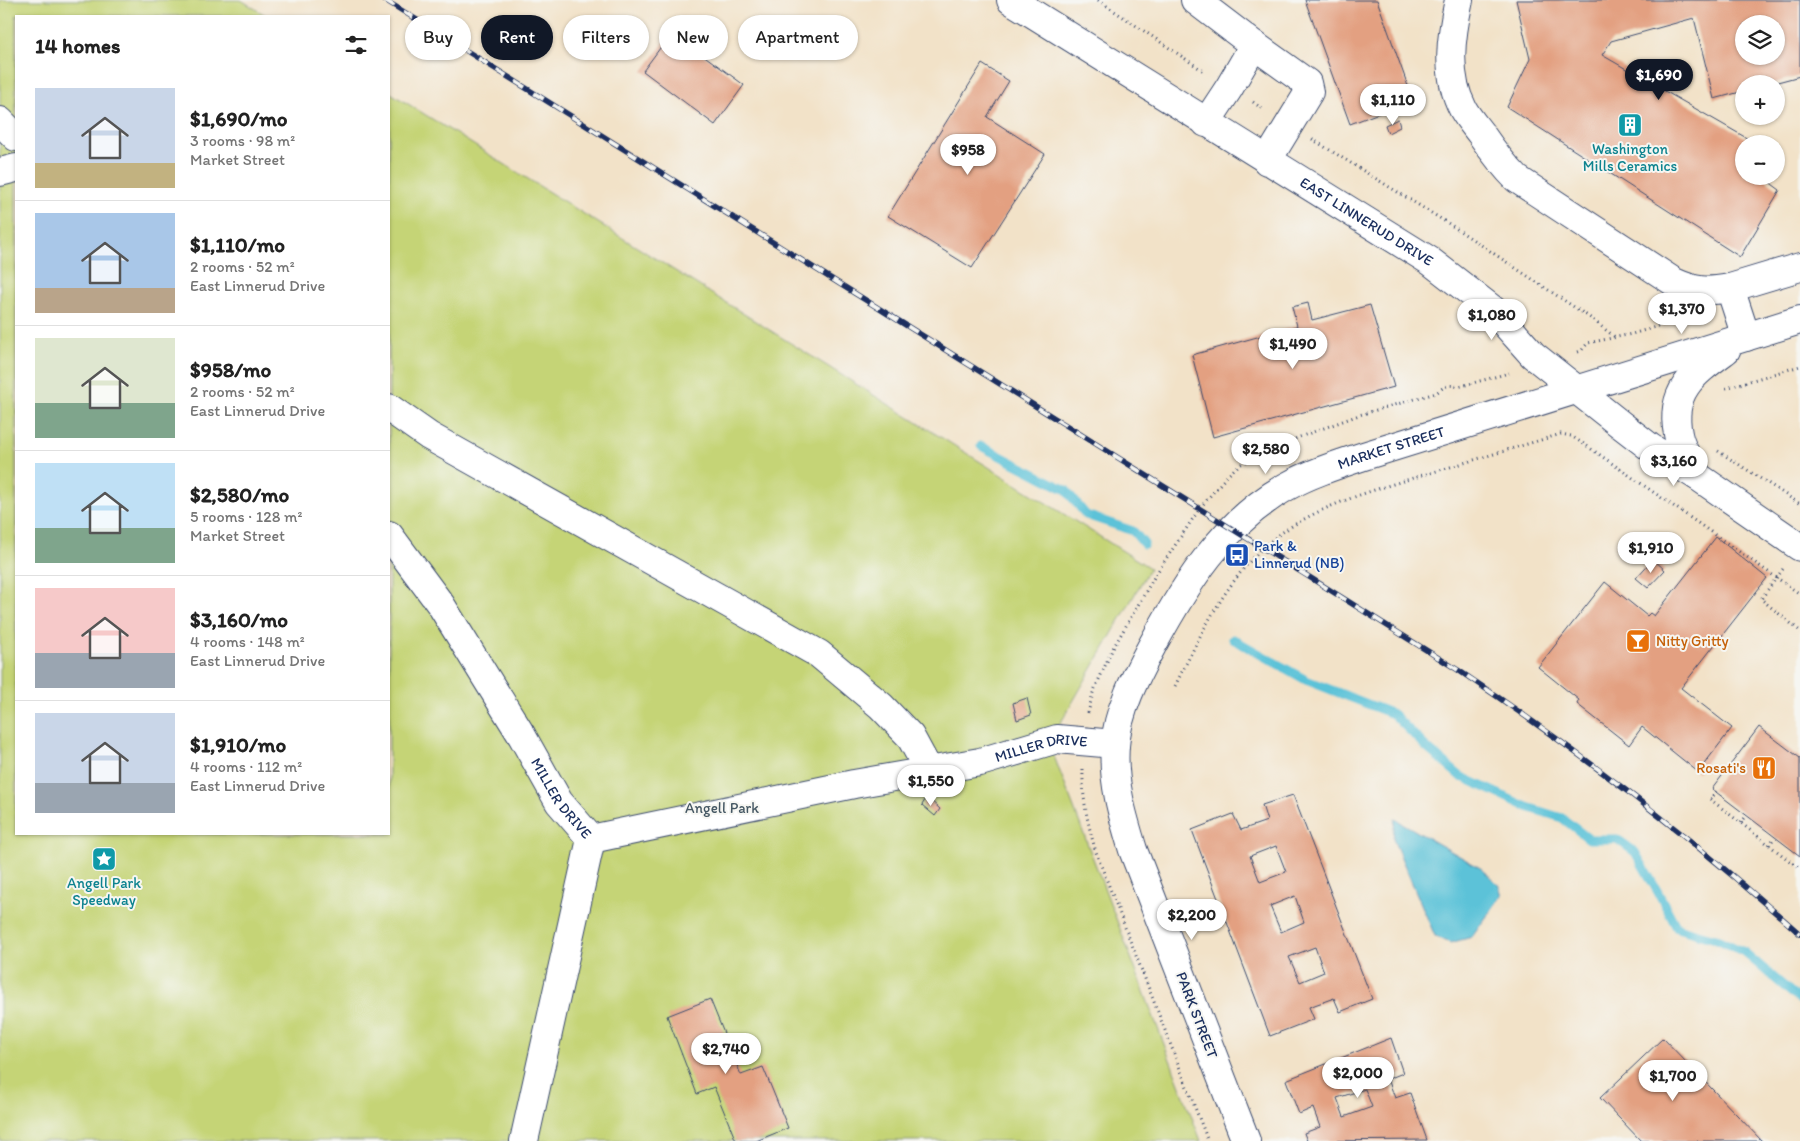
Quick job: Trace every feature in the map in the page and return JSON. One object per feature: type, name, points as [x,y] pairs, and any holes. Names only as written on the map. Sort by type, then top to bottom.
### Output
[{"type":"street","name":"EAST LINNERUD DRIVE","points":[[1010,0],[1430,261],[1492,309],[1533,355],[1651,448],[1697,476],[1800,546]]},
{"type":"street","points":[[1195,0],[1307,83],[1309,92],[1267,161]]},
{"type":"street","points":[[1459,0],[1453,26],[1450,53],[1453,80],[1463,109],[1502,163],[1517,179],[1674,282],[1692,290],[1712,291],[1730,288],[1800,267]]},
{"type":"street","points":[[1206,123],[1254,45]]},
{"type":"street","points":[[0,121],[15,136]]},
{"type":"street","points":[[0,172],[15,168]]},
{"type":"street","points":[[1697,476],[1678,435],[1676,416],[1682,389],[1697,371],[1742,338],[1730,288]]},
{"type":"street","name":"MARKET STREET","points":[[1115,744],[1123,707],[1140,670],[1179,600],[1211,552],[1232,528],[1286,487],[1333,467],[1800,320]]},
{"type":"street","points":[[390,409],[429,436],[819,654],[881,706],[910,736],[929,770]]},
{"type":"street","name":"MILLER DRIVE","points":[[390,536],[441,605],[522,736],[560,802],[592,839],[854,784],[980,762],[1057,739],[1115,744]]},
{"type":"street","name":"PARK STREET","points":[[1115,744],[1114,761],[1121,807],[1133,850],[1246,1141]]},
{"type":"street","points":[[524,1141],[592,839]]},
{"type":"path","points":[[1098,0],[1229,88],[1454,226],[1589,317],[1615,337],[1588,343],[1581,351]]},
{"type":"path","points":[[1720,390],[1800,366]]},
{"type":"path","points":[[1418,398],[1436,393],[1451,384],[1458,387]]},
{"type":"path","points":[[1175,686],[1214,611],[1240,571],[1263,547],[1290,528],[1327,507],[1379,489],[1561,434],[1571,436],[1587,446],[1800,594]]},
{"type":"path","points":[[1716,450],[1800,504]]},
{"type":"path","points":[[1800,546],[1761,599],[1800,631]]},
{"type":"path","points":[[1087,717],[1090,701]]},
{"type":"path","points":[[1083,775],[1083,796],[1088,826],[1097,855],[1208,1141]]},
{"type":"path","points":[[1716,791],[1710,799],[1800,868]]},
{"type":"path","points":[[1741,823],[1746,815]]},
{"type":"path","points":[[1769,845],[1775,838]]},
{"type":"green space","name":"Angell Park","points":[[0,0],[241,0],[265,15],[15,15],[15,835],[390,835],[390,93],[1150,568],[1049,743],[1201,1141],[0,1141]]},
{"type":"water","points":[[1395,819],[1482,869],[1498,884],[1502,895],[1472,937],[1450,943],[1435,936],[1393,839]]},
{"type":"building","points":[[1305,0],[1377,0],[1413,100],[1350,124]]},
{"type":"building","name":"Washington Mills Ceramics","points":[[1516,0],[1800,0],[1800,76],[1785,80],[1785,75],[1735,75],[1735,93],[1714,99],[1694,18],[1611,41],[1602,55],[1741,135],[1735,135],[1735,185],[1773,185],[1780,190],[1740,257],[1507,107],[1530,59]]},
{"type":"building","points":[[659,49],[659,60],[710,60],[744,85],[715,125],[643,71]]},
{"type":"building","points":[[982,64],[1009,81],[987,117],[1045,154],[972,268],[888,216]]},
{"type":"building","points":[[1398,119],[1400,127],[1388,133],[1385,125]]},
{"type":"building","points":[[1308,303],[1312,320],[1370,305],[1394,387],[1213,437],[1192,355],[1297,326],[1292,307]]},
{"type":"building","name":"Nitty Gritty","points":[[1716,537],[1767,578],[1681,688],[1732,728],[1698,772],[1642,727],[1629,745],[1577,704],[1579,700],[1538,667],[1605,582],[1647,616],[1650,613],[1654,616]]},
{"type":"building","points":[[1653,559],[1665,570],[1648,588],[1636,578]]},
{"type":"building","points":[[1027,698],[1031,715],[1017,720],[1013,703]]},
{"type":"building","name":"Rosati's","points":[[1759,727],[1800,758],[1800,856],[1712,789]]},
{"type":"building","points":[[1293,795],[1372,999],[1340,1012],[1334,998],[1309,1007],[1314,1019],[1270,1036],[1192,830],[1233,814],[1241,830],[1267,821],[1262,805]],"holes":[[[1276,846],[1286,872],[1260,882],[1250,856]],[[1295,896],[1304,922],[1281,932],[1270,906]],[[1315,947],[1324,972],[1300,982],[1289,957]]]},
{"type":"building","points":[[927,797],[940,809],[935,816],[922,805]]},
{"type":"building","points":[[710,999],[741,1075],[763,1067],[788,1128],[756,1141],[736,1141],[714,1087],[697,1094],[667,1016]]},
{"type":"building","points":[[1391,1038],[1403,1073],[1388,1079],[1395,1098],[1410,1093],[1427,1140],[1307,1141],[1304,1133],[1320,1127],[1313,1108],[1299,1114],[1286,1080]],"holes":[[[1365,1089],[1372,1107],[1344,1117],[1337,1098]]]},
{"type":"building","points":[[1663,1038],[1762,1141],[1641,1141],[1600,1098]]},
{"type":"waterway","points":[[981,446],[1066,490],[1086,515],[1133,531],[1144,544]]},
{"type":"waterway","points":[[1233,639],[1306,680],[1393,714],[1427,748],[1460,776],[1527,807],[1562,818],[1589,839],[1617,839],[1635,852],[1677,928],[1719,940],[1744,952],[1800,1000]]},
{"type":"railway","points":[[385,0],[1458,670],[1547,731],[1634,796],[1800,934]]},
{"type":"place","name":"Washington Mills Ceramics","points":[[1630,125]]},
{"type":"place","name":"Park & Linnerud (NB)","points":[[1237,555]]},
{"type":"place","name":"Nitty Gritty","points":[[1638,641]]},
{"type":"place","name":"Rosati's","points":[[1764,768]]},
{"type":"place","name":"Angell Park Speedway","points":[[104,859]]}]
